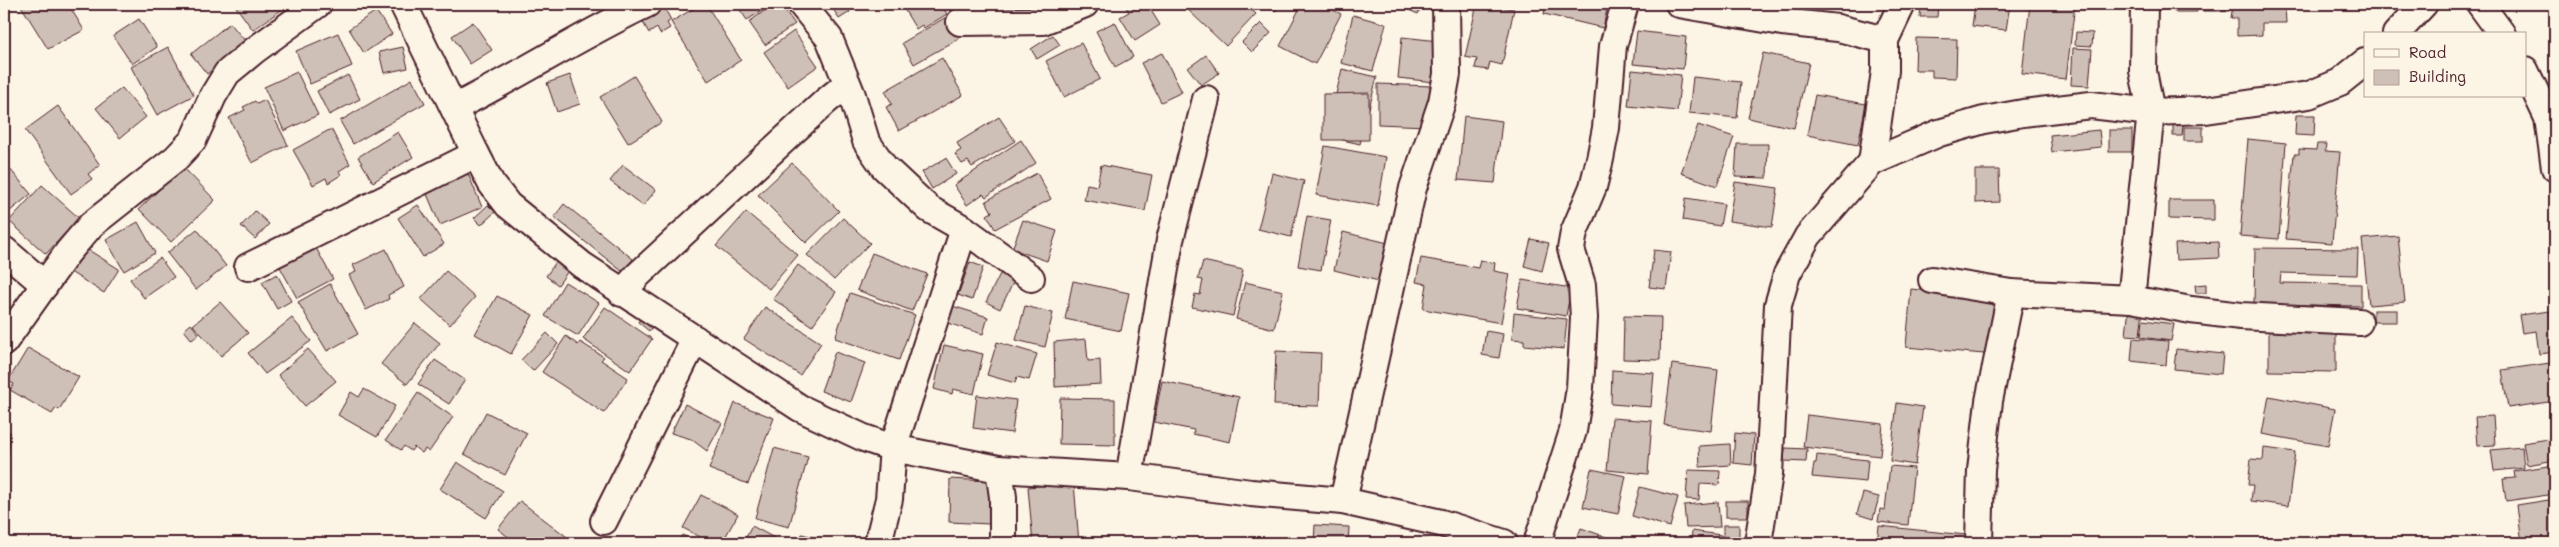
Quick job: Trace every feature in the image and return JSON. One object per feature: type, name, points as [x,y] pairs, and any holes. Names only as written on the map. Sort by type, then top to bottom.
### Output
[{"type":"street","points":[[4,342],[68,252],[91,225],[176,158],[193,140],[213,96],[227,73],[254,50],[318,4]]},
{"type":"street","points":[[402,4],[491,183],[508,204],[582,265],[622,293],[800,408],[864,438],[893,448],[999,469],[1129,477],[1251,493],[1343,500],[1441,523],[1504,543]]},
{"type":"street","points":[[454,108],[516,76],[593,30],[647,4]]},
{"type":"street","points":[[800,4],[828,38],[847,84],[866,141],[884,168],[929,209],[964,229],[1031,278]]},
{"type":"street","points":[[960,22],[1043,21],[1085,4]]},
{"type":"street","points":[[1343,500],[1413,188],[1442,102],[1447,74],[1446,4]]},
{"type":"street","points":[[1537,543],[1573,431],[1580,388],[1584,318],[1582,285],[1570,249],[1574,232],[1593,187],[1600,159],[1606,128],[1613,46],[1625,4]]},
{"type":"street","points":[[1679,4],[1782,22],[1838,28],[1884,40]]},
{"type":"street","points":[[1872,162],[1885,71],[1884,40],[1902,4]]},
{"type":"street","points":[[2131,299],[2151,112],[2143,71],[2144,4]]},
{"type":"street","points":[[2398,32],[2424,4]]},
{"type":"street","points":[[2480,4],[2501,32]]},
{"type":"street","points":[[1758,543],[1769,474],[1778,306],[1787,274],[1808,236],[1872,162],[1939,133],[2023,113],[2091,106],[2151,112],[2206,110],[2309,95],[2340,82],[2364,63]]},
{"type":"street","points":[[2526,72],[2548,118],[2555,168]]},
{"type":"street","points":[[622,293],[638,275],[768,154],[847,84]]},
{"type":"street","points":[[1129,477],[1170,240],[1206,99]]},
{"type":"street","points":[[248,267],[476,154]]},
{"type":"street","points":[[878,543],[889,499],[893,448],[964,229]]},
{"type":"street","points":[[4,250],[45,285]]},
{"type":"street","points":[[1932,280],[2011,293],[2131,299],[2191,310],[2241,316],[2359,322]]},
{"type":"street","points":[[1979,543],[1981,470],[1989,402],[2011,293]]},
{"type":"street","points":[[604,521],[695,339]]},
{"type":"street","points":[[999,469],[1003,498],[1003,543]]},
{"type":"building","points":[[20,4],[68,4],[84,30],[48,49]]},
{"type":"building","points":[[234,4],[281,4],[284,8],[253,30]]},
{"type":"building","points":[[652,4],[662,4],[671,20],[667,23],[670,28],[660,34],[657,28],[649,33],[637,12]]},
{"type":"building","points":[[701,4],[706,4],[741,60],[708,81],[671,22]]},
{"type":"building","points":[[736,4],[773,4],[747,20]]},
{"type":"building","points":[[774,4],[780,4],[795,24],[765,45],[749,22]]},
{"type":"building","points":[[838,4],[845,4],[850,12],[839,19],[832,7]]},
{"type":"building","points":[[901,4],[941,4],[947,14],[924,28],[922,25],[916,29]]},
{"type":"building","points":[[948,4],[964,4],[952,11]]},
{"type":"building","points":[[1131,4],[1147,4],[1160,25],[1135,41],[1120,17],[1129,12],[1126,7]]},
{"type":"building","points":[[1189,4],[1245,4],[1256,14],[1226,46],[1186,8]]},
{"type":"building","points":[[1267,4],[1282,4],[1275,11]]},
{"type":"building","points":[[1302,4],[1322,4],[1341,14],[1315,64],[1280,46]]},
{"type":"building","points":[[1395,4],[1423,4],[1418,14]]},
{"type":"building","points":[[1477,4],[1514,9],[1502,65],[1490,62],[1488,70],[1475,68],[1477,59],[1465,57]]},
{"type":"building","points":[[1546,4],[1608,4],[1603,28],[1544,14]]},
{"type":"building","points":[[1921,4],[1938,4],[1937,17],[1920,17]]},
{"type":"building","points":[[1975,4],[2010,4],[2006,30],[1972,26]]},
{"type":"building","points":[[2030,4],[2075,4],[2066,79],[2022,74]]},
{"type":"building","points":[[2174,4],[2228,4],[2229,11],[2202,11],[2202,8],[2197,9],[2197,12],[2174,12]]},
{"type":"building","points":[[2233,4],[2285,4],[2286,23],[2262,23],[2262,35],[2237,36],[2237,18],[2231,18]]},
{"type":"building","points":[[376,11],[392,34],[364,53],[349,29]]},
{"type":"building","points":[[1353,15],[1386,24],[1373,71],[1341,63]]},
{"type":"building","points":[[948,16],[960,38],[914,64],[902,43]]},
{"type":"building","points":[[139,19],[157,47],[132,64],[113,36]]},
{"type":"building","points":[[473,22],[492,50],[470,64],[452,36]]},
{"type":"building","points":[[1115,22],[1133,57],[1115,67],[1096,31]]},
{"type":"building","points":[[230,23],[246,42],[207,74],[191,54]]},
{"type":"building","points":[[1261,23],[1271,33],[1252,52],[1242,42]]},
{"type":"building","points":[[794,31],[818,66],[788,87],[764,52]]},
{"type":"building","points":[[1637,31],[1686,37],[1683,69],[1633,64]]},
{"type":"building","points":[[2076,32],[2093,33],[2092,46],[2075,45]]},
{"type":"building","points":[[338,33],[352,66],[310,84],[296,51]]},
{"type":"building","points":[[1053,35],[1060,45],[1037,59],[1031,49]]},
{"type":"building","points":[[1402,37],[1439,41],[1434,82],[1398,78]]},
{"type":"building","points":[[1916,38],[1957,39],[1956,78],[1932,77],[1932,70],[1915,70]]},
{"type":"building","points":[[1081,43],[1100,79],[1064,97],[1046,61]]},
{"type":"building","points":[[168,47],[194,95],[157,115],[131,67]]},
{"type":"building","points":[[403,47],[408,68],[384,73],[379,52]]},
{"type":"building","points":[[2073,48],[2092,49],[2089,86],[2071,85]]},
{"type":"building","points":[[1162,53],[1182,92],[1161,102],[1141,63]]},
{"type":"building","points":[[1763,53],[1809,63],[1794,128],[1748,118]]},
{"type":"building","points":[[1206,55],[1219,73],[1201,85],[1188,68]]},
{"type":"building","points":[[942,58],[963,95],[899,131],[886,107],[892,104],[885,91]]},
{"type":"building","points":[[1342,69],[1377,77],[1360,144],[1326,136]]},
{"type":"building","points":[[1632,70],[1681,75],[1677,111],[1628,106]]},
{"type":"building","points":[[297,72],[318,115],[284,131],[264,87]]},
{"type":"building","points":[[348,75],[360,99],[329,115],[317,91]]},
{"type":"building","points":[[570,75],[580,104],[557,112],[547,83]]},
{"type":"building","points":[[634,76],[662,122],[628,143],[600,97]]},
{"type":"building","points":[[1693,77],[1741,82],[1737,118],[1689,113]]},
{"type":"building","points":[[412,79],[425,103],[353,144],[340,121]]},
{"type":"building","points":[[1378,84],[1432,86],[1426,126],[1378,124]]},
{"type":"building","points":[[122,88],[146,117],[120,138],[96,108]]},
{"type":"building","points":[[1369,93],[1369,140],[1323,140],[1323,94]]},
{"type":"building","points":[[1815,95],[1866,104],[1858,145],[1807,135]]},
{"type":"building","points":[[265,100],[288,145],[252,163],[229,118],[245,110],[243,107],[255,101],[257,104]]},
{"type":"building","points":[[58,106],[100,165],[88,174],[92,179],[71,194],[25,130]]},
{"type":"building","points":[[2296,115],[2315,115],[2314,136],[2295,135]]},
{"type":"building","points":[[1464,116],[1502,121],[1495,183],[1458,180]]},
{"type":"building","points":[[999,117],[1015,141],[972,167],[968,161],[962,164],[955,154],[961,150],[957,143]]},
{"type":"building","points":[[2173,124],[2183,124],[2182,136],[2173,136]]},
{"type":"building","points":[[1698,125],[1734,137],[1717,186],[1681,173]]},
{"type":"building","points":[[2184,127],[2203,127],[2203,141],[2184,141]]},
{"type":"building","points":[[331,129],[350,164],[339,171],[341,175],[328,183],[326,178],[313,185],[293,150]]},
{"type":"building","points":[[2099,130],[2101,147],[2052,152],[2050,135]]},
{"type":"building","points":[[2109,130],[2132,130],[2132,152],[2109,152]]},
{"type":"building","points":[[398,132],[413,157],[373,182],[358,157]]},
{"type":"building","points":[[2248,139],[2286,143],[2279,239],[2240,236]]},
{"type":"building","points":[[1021,140],[1036,163],[986,197],[983,194],[967,205],[954,185]]},
{"type":"building","points":[[1737,144],[1768,144],[1767,178],[1735,177]]},
{"type":"building","points":[[2317,144],[2326,144],[2325,151],[2340,152],[2332,243],[2286,239],[2294,154],[2299,154],[2299,149],[2316,150]]},
{"type":"building","points":[[1325,146],[1386,157],[1378,206],[1316,195]]},
{"type":"building","points":[[946,158],[956,174],[932,189],[922,172]]},
{"type":"building","points":[[4,162],[31,194],[4,216]]},
{"type":"building","points":[[792,163],[839,211],[806,243],[758,195]]},
{"type":"building","points":[[623,165],[656,190],[643,206],[610,181]]},
{"type":"building","points":[[1101,165],[1152,175],[1145,211],[1084,200],[1087,184],[1097,186]]},
{"type":"building","points":[[183,167],[215,200],[171,242],[139,209]]},
{"type":"building","points":[[466,169],[482,207],[440,225],[424,187]]},
{"type":"building","points":[[1975,170],[1999,170],[2000,202],[1975,203]]},
{"type":"building","points":[[1037,173],[1051,199],[995,229],[987,215],[992,212],[986,201]]},
{"type":"building","points":[[1272,173],[1304,181],[1291,237],[1258,229]]},
{"type":"building","points":[[1735,182],[1778,188],[1772,227],[1729,221]]},
{"type":"building","points":[[42,185],[79,218],[46,254],[9,221]]},
{"type":"building","points":[[1686,198],[1724,204],[1720,226],[1683,220]]},
{"type":"building","points":[[2169,200],[2214,200],[2214,220],[2169,219]]},
{"type":"building","points":[[564,204],[633,259],[623,272],[554,217]]},
{"type":"building","points":[[418,205],[444,244],[423,257],[398,218]]},
{"type":"building","points":[[488,205],[495,212],[481,225],[474,218]]},
{"type":"building","points":[[255,211],[269,224],[255,239],[241,226]]},
{"type":"building","points":[[746,212],[798,255],[769,289],[716,246]]},
{"type":"building","points":[[1307,216],[1331,220],[1321,270],[1298,266]]},
{"type":"building","points":[[843,218],[870,243],[834,280],[807,255]]},
{"type":"building","points":[[1023,220],[1057,231],[1047,261],[1012,249]]},
{"type":"building","points":[[138,222],[155,253],[124,271],[106,240]]},
{"type":"building","points":[[197,229],[226,266],[196,290],[167,253]]},
{"type":"building","points":[[1343,232],[1392,244],[1383,282],[1334,270]]},
{"type":"building","points":[[2398,236],[2405,302],[2369,305],[2362,239]]},
{"type":"building","points":[[1531,239],[1549,243],[1542,271],[1524,266]]},
{"type":"building","points":[[2218,242],[2219,258],[2176,260],[2175,244]]},
{"type":"building","points":[[82,246],[119,269],[104,293],[67,270]]},
{"type":"building","points":[[316,248],[333,279],[297,298],[280,267]]},
{"type":"building","points":[[2255,248],[2358,249],[2357,275],[2281,273],[2280,283],[2361,284],[2361,306],[2254,304]]},
{"type":"building","points":[[386,249],[404,287],[388,295],[389,299],[366,310],[349,275],[356,272],[353,265]]},
{"type":"building","points":[[1654,250],[1671,252],[1666,289],[1649,287]]},
{"type":"building","points":[[872,253],[927,274],[912,311],[857,290]]},
{"type":"building","points":[[160,258],[174,277],[144,298],[130,279]]},
{"type":"building","points":[[1421,258],[1478,268],[1480,260],[1495,263],[1494,271],[1510,274],[1501,323],[1423,309],[1427,284],[1416,282]]},
{"type":"building","points":[[1203,261],[1243,270],[1233,316],[1192,307],[1195,294],[1200,295],[1203,280],[1198,279]]},
{"type":"building","points":[[556,262],[568,271],[558,285],[546,276]]},
{"type":"building","points":[[970,262],[983,267],[972,300],[958,295]]},
{"type":"building","points":[[798,265],[836,292],[812,326],[773,299]]},
{"type":"building","points":[[1002,270],[1016,277],[1000,309],[986,302]]},
{"type":"building","points":[[446,271],[475,297],[450,325],[421,299]]},
{"type":"building","points":[[277,274],[291,301],[277,309],[262,282]]},
{"type":"building","points":[[1522,280],[1571,288],[1566,316],[1517,308]]},
{"type":"building","points":[[1073,281],[1129,293],[1121,331],[1065,319]]},
{"type":"building","points":[[565,282],[599,303],[578,336],[545,316]]},
{"type":"building","points":[[1245,282],[1283,291],[1274,329],[1236,319]]},
{"type":"building","points":[[330,284],[358,334],[327,351],[298,302]]},
{"type":"building","points":[[2206,284],[2206,293],[2196,293],[2195,285]]},
{"type":"building","points":[[1911,289],[2001,298],[1995,355],[1906,347]]},
{"type":"building","points":[[850,293],[915,315],[899,360],[835,338]]},
{"type":"building","points":[[497,296],[533,315],[511,354],[475,334]]},
{"type":"building","points":[[220,302],[248,333],[221,356],[193,325]]},
{"type":"building","points":[[949,305],[988,317],[983,334],[944,322]]},
{"type":"building","points":[[1025,306],[1053,313],[1045,347],[1016,340]]},
{"type":"building","points":[[605,307],[652,339],[630,371],[583,339]]},
{"type":"building","points":[[765,307],[821,343],[800,375],[744,339]]},
{"type":"building","points":[[2129,308],[2143,310],[2140,336],[2126,335]]},
{"type":"building","points":[[2373,310],[2397,310],[2397,322],[2373,322]]},
{"type":"building","points":[[2550,311],[2555,352],[2539,354],[2536,331],[2522,333],[2519,315]]},
{"type":"building","points":[[1514,313],[1567,319],[1564,349],[1524,345],[1524,340],[1512,339]]},
{"type":"building","points":[[642,316],[653,325],[649,331],[638,322]]},
{"type":"building","points":[[1624,316],[1661,317],[1660,360],[1623,359]]},
{"type":"building","points":[[292,318],[311,341],[265,374],[248,353]]},
{"type":"building","points":[[2143,320],[2174,324],[2171,341],[2141,337]]},
{"type":"building","points":[[415,323],[440,343],[407,384],[381,364]]},
{"type":"building","points":[[191,324],[199,334],[192,340],[184,330]]},
{"type":"building","points":[[2269,328],[2336,329],[2336,372],[2269,371]]},
{"type":"building","points":[[1486,331],[1503,334],[1499,358],[1482,355]]},
{"type":"building","points":[[547,333],[558,344],[533,371],[521,360]]},
{"type":"building","points":[[566,336],[578,345],[580,342],[604,357],[601,360],[628,378],[604,413],[542,372]]},
{"type":"building","points":[[2133,338],[2168,341],[2166,365],[2131,361]]},
{"type":"building","points":[[1086,339],[1088,361],[1100,360],[1101,384],[1055,387],[1054,342]]},
{"type":"building","points":[[997,342],[1037,354],[1029,380],[1017,377],[1015,383],[987,375]]},
{"type":"building","points":[[944,345],[983,354],[974,394],[953,389],[952,394],[934,389]]},
{"type":"building","points":[[28,348],[79,377],[59,410],[56,408],[52,414],[10,390],[14,384],[8,381]]},
{"type":"building","points":[[308,349],[336,381],[305,406],[278,375]]},
{"type":"building","points":[[2176,349],[2223,354],[2221,374],[2174,369]]},
{"type":"building","points":[[1276,351],[1321,353],[1319,406],[1274,405]]},
{"type":"building","points":[[835,352],[865,363],[851,402],[821,391]]},
{"type":"building","points":[[435,360],[465,380],[449,404],[418,384]]},
{"type":"building","points":[[2550,363],[2555,401],[2508,408],[2502,370]]},
{"type":"building","points":[[1672,364],[1718,370],[1711,431],[1664,425]]},
{"type":"building","points":[[1612,370],[1654,373],[1651,407],[1611,404]]},
{"type":"building","points":[[1162,381],[1239,397],[1230,442],[1193,434],[1194,430],[1154,422]]},
{"type":"building","points":[[364,389],[395,406],[377,437],[338,415],[351,392],[359,397]]},
{"type":"building","points":[[418,393],[453,417],[429,452],[425,449],[422,453],[414,447],[411,451],[404,446],[401,450],[386,440]]},
{"type":"building","points":[[977,395],[1016,400],[1012,433],[973,428]]},
{"type":"building","points":[[2269,396],[2335,409],[2328,446],[2262,434]]},
{"type":"building","points":[[1060,398],[1115,399],[1115,445],[1059,444]]},
{"type":"building","points":[[735,403],[774,418],[748,484],[709,469]]},
{"type":"building","points":[[1897,403],[1923,407],[1915,465],[1890,461]]},
{"type":"building","points":[[685,404],[722,423],[707,451],[691,439],[671,433]]},
{"type":"building","points":[[486,412],[527,433],[505,475],[464,454]]},
{"type":"building","points":[[1807,415],[1883,424],[1880,456],[1803,447]]},
{"type":"building","points":[[2493,416],[2495,445],[2477,446],[2475,417]]},
{"type":"building","points":[[1612,418],[1652,421],[1648,474],[1607,470]]},
{"type":"building","points":[[4,432],[10,432],[5,512],[4,512]]},
{"type":"building","points":[[1735,433],[1754,435],[1752,465],[1733,463]]},
{"type":"building","points":[[2555,438],[2555,460],[2527,465],[2523,443]]},
{"type":"building","points":[[1730,444],[1731,465],[1700,467],[1699,446]]},
{"type":"building","points":[[2522,447],[2524,468],[2494,471],[2491,450]]},
{"type":"building","points":[[774,448],[808,457],[789,527],[755,518]]},
{"type":"building","points":[[1785,448],[1807,449],[1806,462],[1784,461]]},
{"type":"building","points":[[2264,448],[2295,452],[2288,506],[2251,501],[2253,485],[2248,485],[2251,459],[2263,460]]},
{"type":"building","points":[[1817,455],[1868,460],[1866,482],[1812,477]]},
{"type":"building","points":[[457,462],[503,491],[486,518],[440,489]]},
{"type":"building","points":[[2555,465],[2555,494],[2506,501],[2503,479],[2515,478],[2514,471]]},
{"type":"building","points":[[1890,466],[1914,468],[1908,525],[1878,522],[1880,509],[1885,510]]},
{"type":"building","points":[[1591,469],[1626,476],[1618,514],[1583,507]]},
{"type":"building","points":[[1688,470],[1720,471],[1719,485],[1700,484],[1699,500],[1686,499]]},
{"type":"building","points":[[950,479],[990,481],[989,524],[949,522]]},
{"type":"building","points":[[1074,483],[1079,543],[1033,543],[1028,487]]},
{"type":"building","points":[[1640,487],[1678,497],[1670,527],[1632,516]]},
{"type":"building","points":[[1863,493],[1879,497],[1873,519],[1857,514]]},
{"type":"building","points":[[701,495],[738,514],[722,543],[712,543],[683,528]]},
{"type":"building","points":[[2555,499],[2555,539],[2522,543],[2517,505]]},
{"type":"building","points":[[520,501],[575,543],[516,543],[498,529]]},
{"type":"building","points":[[1726,501],[1748,501],[1748,517],[1726,517]]},
{"type":"building","points":[[1718,502],[1720,527],[1686,528],[1684,505]]},
{"type":"building","points":[[1315,525],[1349,527],[1348,543],[1314,543]]},
{"type":"building","points":[[1723,525],[1739,525],[1739,543],[1723,543]]},
{"type":"building","points":[[752,526],[778,540],[777,543],[743,543]]},
{"type":"building","points":[[1879,526],[1966,535],[1965,543],[1877,543]]},
{"type":"building","points":[[1581,528],[1609,538],[1607,543],[1575,543]]},
{"type":"building","points":[[1692,531],[1721,535],[1720,543],[1691,543]]},
{"type":"building","points":[[802,534],[836,543],[799,543]]},
{"type":"building","points":[[682,535],[699,543],[678,543]]},
{"type":"building","points":[[1419,539],[1450,543],[1419,543]]}]
